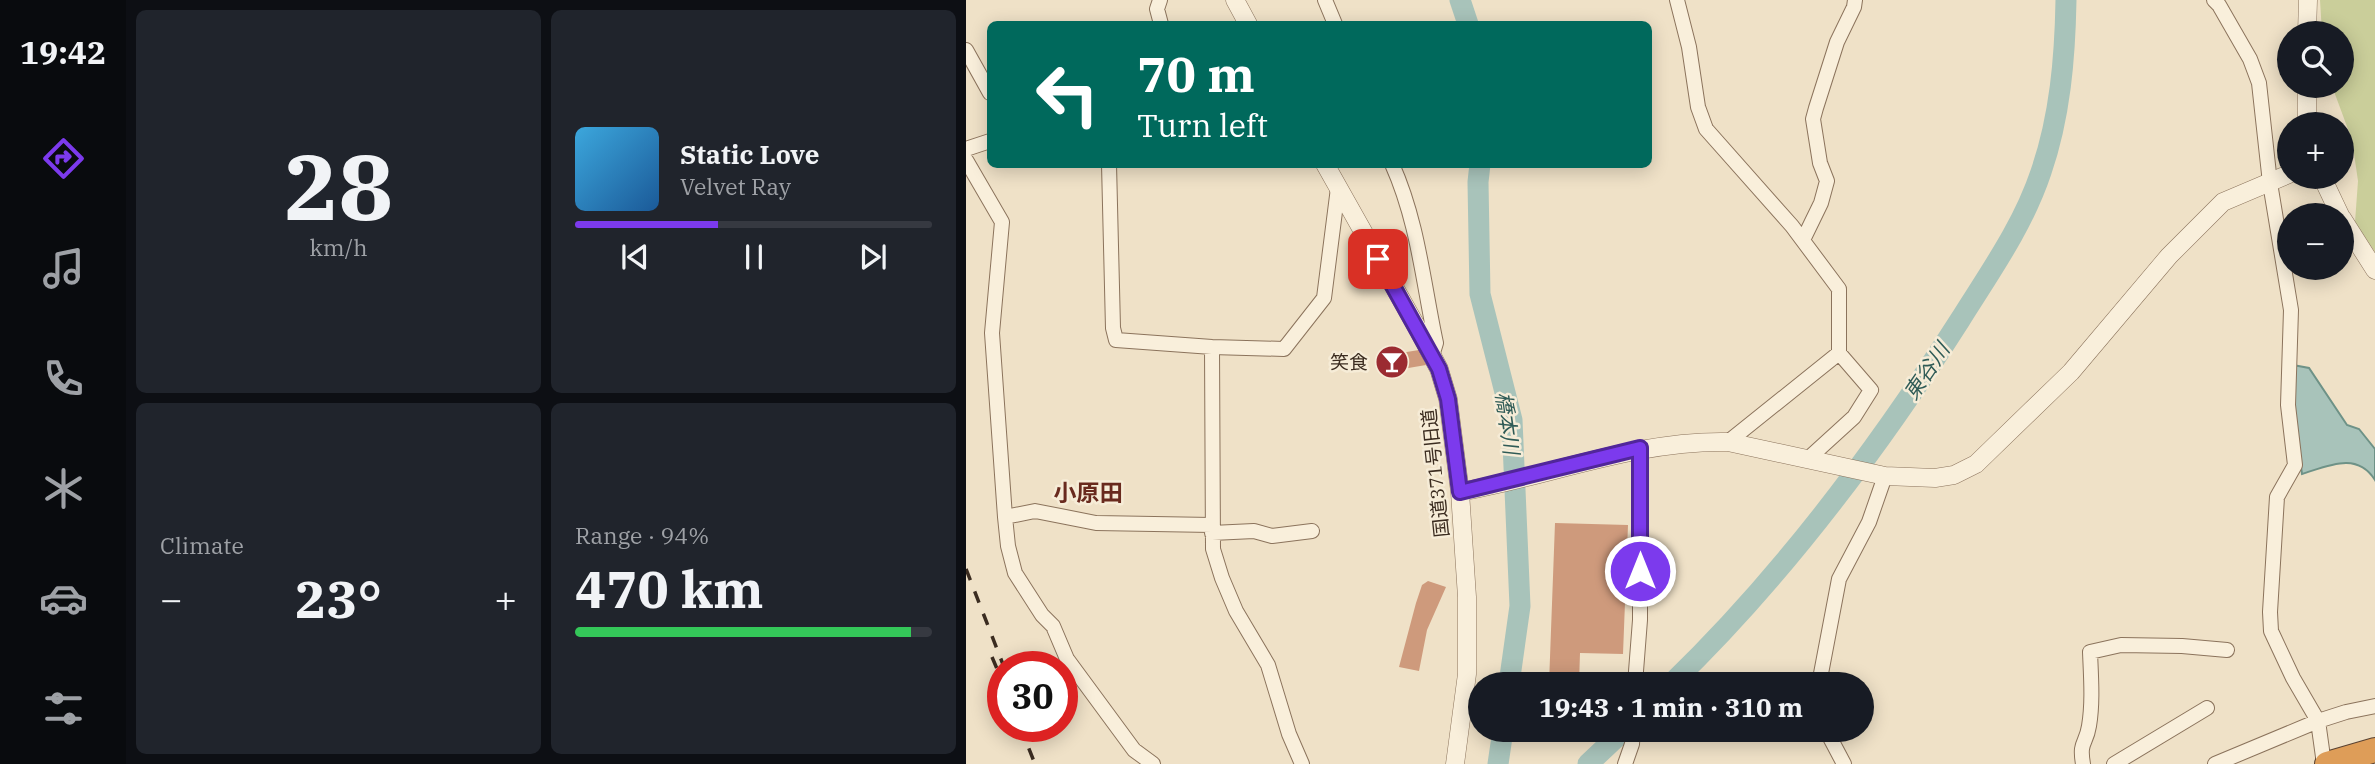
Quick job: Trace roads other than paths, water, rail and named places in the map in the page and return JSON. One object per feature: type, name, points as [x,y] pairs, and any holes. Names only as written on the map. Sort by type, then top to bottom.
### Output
[{"type":"highway","points":[[2328,763],[2375,750]]},
{"type":"street","points":[[1160,0],[1157,9],[1160,21]]},
{"type":"street","points":[[1235,0],[1246,21]]},
{"type":"street","points":[[1325,0],[1334,21]]},
{"type":"street","points":[[1677,0],[1689,47],[1698,107],[1706,129],[1803,240],[1839,289],[1839,353],[1871,390],[1854,417],[1814,458]]},
{"type":"street","points":[[1803,240],[1811,226],[1827,181],[1820,163],[1813,119],[1836,42],[1855,0]]},
{"type":"street","points":[[2214,0],[2250,58],[2259,83],[2270,183],[2291,310],[2288,405],[2295,466],[2277,497],[2271,631],[2292,678],[2318,721],[2328,763]]},
{"type":"street","points":[[2307,21],[2308,0]]},
{"type":"street","points":[[966,50],[987,88]]},
{"type":"street","points":[[966,149],[987,142]]},
{"type":"street","points":[[966,160],[1002,222],[992,333],[1005,517],[1008,546],[1015,573],[1042,615],[1053,626],[1067,659],[1134,751],[1153,764]]},
{"type":"street","points":[[1109,168],[1116,340],[1284,349],[1324,298],[1338,188]]},
{"type":"street","name":"国道371号旧道","points":[[1327,168],[1432,356],[1448,399],[1466,565],[1467,674],[1455,764]]},
{"type":"street","points":[[1394,168],[1411,213],[1419,249],[1436,343],[1432,356]]},
{"type":"street","points":[[1460,492],[1640,448],[1703,441],[1728,442],[1814,458],[1878,474],[1935,478],[1954,475],[1976,464],[2071,372],[2169,256],[2223,202],[2277,180]]},
{"type":"street","points":[[2354,237],[2375,270]]},
{"type":"street","points":[[1212,347],[1213,549],[1236,611],[1268,665],[1289,734],[1302,764]]},
{"type":"street","points":[[1728,442],[1839,353]]},
{"type":"street","points":[[1636,672],[1640,620],[1640,448]]},
{"type":"street","points":[[1821,672],[1839,579],[1869,522],[1878,474]]},
{"type":"street","points":[[1005,517],[1035,511],[1097,523],[1254,531],[1272,536],[1312,531]]},
{"type":"street","points":[[2083,764],[2080,748],[2088,729],[2091,698],[2090,652],[2121,645],[2227,650]]},
{"type":"street","points":[[2215,764],[2318,721],[2375,706]]},
{"type":"street","points":[[2115,764],[2207,708]]},
{"type":"street","points":[[1625,764],[1632,742]]},
{"type":"street","points":[[1832,742],[1844,764]]},
{"type":"water","points":[[2293,365],[2309,368],[2347,425],[2359,429],[2375,449],[2375,480],[2368,471],[2351,463],[2332,465],[2302,474],[2293,413]]},
{"type":"waterway","name":"橋本川","points":[[1460,0],[1467,21]]},
{"type":"waterway","name":"東谷川","points":[[1683,672],[1751,600],[1826,511],[1928,369],[2005,248],[2034,192],[2053,130],[2063,65],[2066,0]]},
{"type":"waterway","name":"橋本川","points":[[1480,168],[1480,294],[1512,420],[1520,606],[1511,672]]},
{"type":"waterway","name":"橋本川","points":[[1498,764],[1501,742]]},
{"type":"waterway","name":"東谷川","points":[[1588,764],[1611,742]]},
{"type":"railway","points":[[966,569],[998,651]]},
{"type":"railway","points":[[1026,742],[1035,764]]},
{"type":"place","name":"笑食","points":[[1392,362]]},
{"type":"district","name":"小原田","points":[[1088,492]]}]
